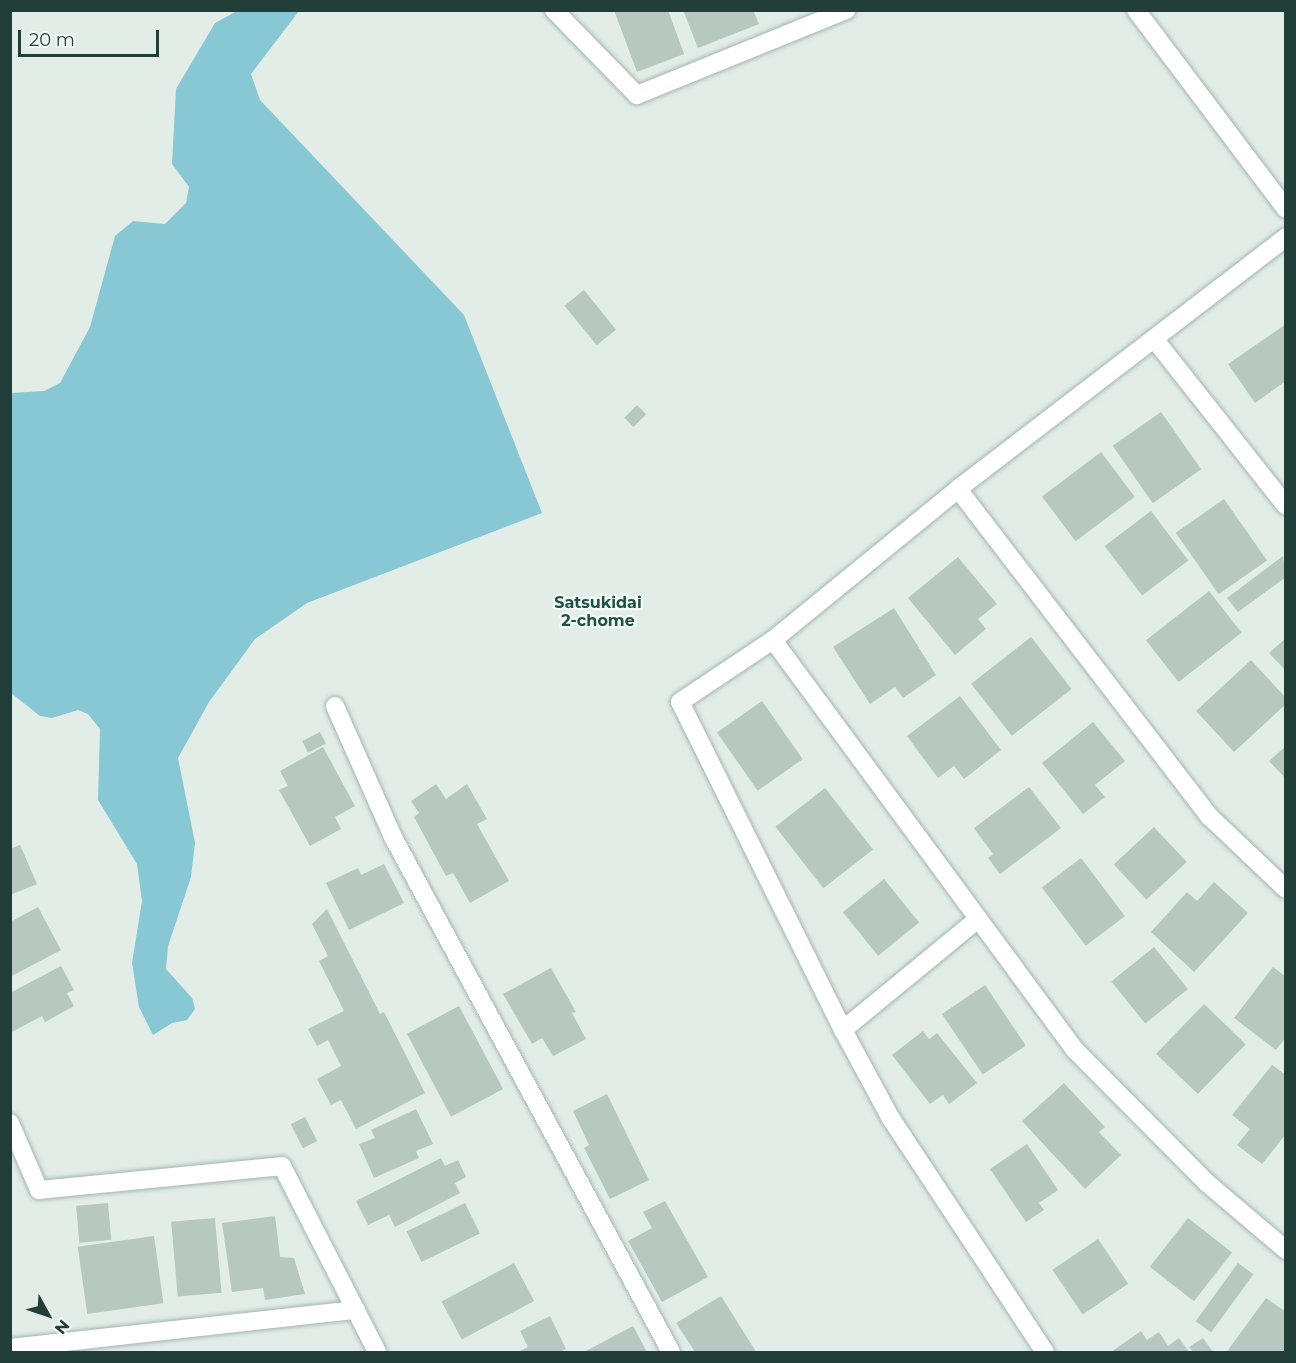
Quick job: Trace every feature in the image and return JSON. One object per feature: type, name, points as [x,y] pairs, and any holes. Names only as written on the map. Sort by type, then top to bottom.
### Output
[{"type":"street","points":[[554,10],[637,94],[846,10]]},
{"type":"street","points":[[1136,10],[1286,209]]},
{"type":"street","points":[[1045,1353],[890,1117],[843,1030],[681,702],[773,640],[958,489],[1155,340],[1286,237]]},
{"type":"street","points":[[1155,340],[1286,506]]},
{"type":"street","points":[[958,489],[1210,817],[1286,889]]},
{"type":"street","points":[[773,640],[1075,1050],[1207,1183],[1286,1250]]},
{"type":"street","points":[[335,706],[394,839],[671,1353]]},
{"type":"street","points":[[843,1030],[978,919]]},
{"type":"street","points":[[10,1123],[39,1190],[282,1166],[377,1353]]},
{"type":"street","points":[[10,1348],[356,1310]]},
{"type":"water","points":[[239,10],[299,11],[251,74],[260,100],[464,315],[542,513],[307,603],[255,639],[209,702],[178,758],[195,843],[191,877],[168,946],[166,969],[192,998],[195,1009],[187,1020],[172,1023],[153,1035],[139,1007],[132,963],[142,901],[137,864],[98,800],[100,729],[88,714],[78,710],[52,718],[40,716],[11,693],[11,393],[44,391],[60,383],[90,327],[115,236],[133,221],[165,224],[186,203],[189,187],[172,164],[176,89],[215,23]]},
{"type":"building","points":[[614,10],[668,10],[684,54],[637,72]]},
{"type":"building","points":[[683,10],[753,10],[759,24],[698,48]]},
{"type":"building","points":[[584,290],[616,330],[597,345],[565,306]]},
{"type":"building","points":[[1286,324],[1286,381],[1255,403],[1228,364]]},
{"type":"building","points":[[637,405],[646,414],[633,427],[624,418]]},
{"type":"building","points":[[1161,412],[1201,469],[1153,503],[1113,446]]},
{"type":"building","points":[[1101,452],[1135,497],[1076,541],[1042,497]]},
{"type":"building","points":[[1224,499],[1267,560],[1219,594],[1176,533]]},
{"type":"building","points":[[1151,511],[1188,561],[1142,595],[1105,546]]},
{"type":"building","points":[[1283,556],[1286,577],[1238,612],[1227,598]]},
{"type":"building","points":[[958,557],[997,604],[978,619],[986,629],[955,655],[908,598]]},
{"type":"building","points":[[1209,591],[1242,633],[1179,682],[1146,640]]},
{"type":"building","points":[[894,608],[936,675],[903,698],[895,687],[870,704],[833,647]]},
{"type":"building","points":[[1031,637],[1072,689],[1012,736],[971,684]]},
{"type":"building","points":[[1286,638],[1286,671],[1269,653]]},
{"type":"building","points":[[1251,660],[1286,698],[1286,704],[1234,752],[1196,711]]},
{"type":"building","points":[[960,696],[1001,750],[964,779],[954,766],[938,778],[907,736]]},
{"type":"building","points":[[762,701],[803,759],[758,791],[717,733]]},
{"type":"building","points":[[1093,722],[1125,761],[1095,785],[1105,797],[1083,814],[1042,763]]},
{"type":"building","points":[[320,732],[326,744],[308,753],[302,741]]},
{"type":"building","points":[[1286,746],[1286,779],[1269,761]]},
{"type":"building","points":[[323,747],[355,806],[335,817],[341,829],[310,846],[279,790],[288,786],[280,771]]},
{"type":"building","points":[[436,784],[446,799],[467,784],[487,819],[477,824],[509,881],[470,903],[453,873],[446,876],[414,817],[419,813],[411,801]]},
{"type":"building","points":[[1029,787],[1061,828],[1000,874],[988,858],[993,854],[974,828]]},
{"type":"building","points":[[825,788],[873,849],[823,888],[775,827]]},
{"type":"building","points":[[1154,827],[1187,862],[1147,900],[1114,865]]},
{"type":"building","points":[[20,845],[37,884],[10,895],[10,849]]},
{"type":"building","points":[[1081,858],[1125,916],[1086,946],[1042,887]]},
{"type":"building","points":[[384,864],[404,903],[349,930],[326,883],[358,868],[361,875]]},
{"type":"building","points":[[884,879],[919,923],[878,956],[843,912]]},
{"type":"building","points":[[1214,882],[1248,913],[1194,972],[1151,932],[1187,892],[1197,901]]},
{"type":"building","points":[[38,907],[61,950],[10,977],[10,922]]},
{"type":"building","points":[[327,909],[380,1014],[384,1012],[425,1093],[356,1129],[341,1100],[331,1105],[317,1079],[341,1066],[328,1040],[317,1046],[308,1029],[344,1011],[319,961],[328,956],[312,924]]},
{"type":"building","points":[[1154,947],[1188,989],[1145,1024],[1111,982]]},
{"type":"building","points":[[61,966],[74,990],[67,993],[74,1006],[45,1022],[42,1016],[10,1033],[10,993]]},
{"type":"building","points":[[1273,967],[1286,977],[1286,1037],[1276,1050],[1234,1018]]},
{"type":"building","points":[[551,968],[576,1012],[572,1013],[586,1039],[553,1056],[542,1038],[532,1044],[503,994]]},
{"type":"building","points":[[985,985],[1026,1046],[983,1075],[942,1014]]},
{"type":"building","points":[[1204,1004],[1246,1044],[1198,1094],[1156,1054]]},
{"type":"building","points":[[459,1006],[503,1089],[451,1117],[407,1034]]},
{"type":"building","points":[[923,1031],[929,1039],[937,1033],[977,1083],[949,1104],[943,1095],[930,1104],[892,1055]]},
{"type":"building","points":[[1272,1065],[1286,1075],[1286,1134],[1262,1164],[1237,1145],[1250,1129],[1232,1115]]},
{"type":"building","points":[[1064,1083],[1105,1127],[1099,1132],[1121,1155],[1085,1189],[1022,1121]]},
{"type":"building","points":[[607,1094],[649,1180],[610,1199],[584,1148],[589,1145],[573,1111]]},
{"type":"building","points":[[416,1109],[433,1144],[416,1151],[419,1158],[374,1178],[359,1144],[375,1138],[371,1130]]},
{"type":"building","points":[[305,1117],[317,1141],[303,1148],[291,1124]]},
{"type":"building","points":[[1027,1144],[1058,1190],[1039,1203],[1044,1210],[1026,1222],[990,1169]]},
{"type":"building","points":[[441,1158],[445,1166],[458,1160],[466,1177],[455,1183],[460,1193],[395,1227],[389,1215],[368,1225],[356,1201]]},
{"type":"building","points":[[665,1201],[708,1277],[662,1302],[628,1241],[652,1228],[643,1212]]},
{"type":"building","points":[[108,1203],[111,1240],[79,1243],[76,1206]]},
{"type":"building","points":[[465,1203],[480,1234],[421,1262],[407,1231]]},
{"type":"building","points":[[275,1216],[280,1257],[294,1258],[305,1294],[265,1300],[263,1288],[232,1292],[222,1223]]},
{"type":"building","points":[[215,1218],[222,1293],[178,1297],[171,1222]]},
{"type":"building","points":[[1188,1218],[1232,1252],[1194,1301],[1150,1267]]},
{"type":"building","points":[[154,1236],[163,1303],[87,1314],[78,1247]]},
{"type":"building","points":[[1098,1239],[1128,1284],[1083,1315],[1052,1270]]},
{"type":"building","points":[[514,1263],[534,1301],[462,1339],[442,1301]]},
{"type":"building","points":[[1238,1263],[1253,1274],[1211,1332],[1196,1321]]},
{"type":"building","points":[[721,1296],[755,1350],[752,1352],[695,1352],[676,1323]]},
{"type":"building","points":[[1266,1298],[1286,1312],[1286,1352],[1231,1352],[1228,1350]]},
{"type":"building","points":[[550,1316],[566,1349],[559,1352],[518,1352],[528,1347],[520,1331]]},
{"type":"building","points":[[633,1326],[647,1352],[584,1352]]},
{"type":"building","points":[[1141,1331],[1147,1340],[1159,1332],[1168,1346],[1179,1338],[1189,1352],[1111,1352]]},
{"type":"building","points":[[1203,1338],[1213,1352],[1193,1352],[1189,1347]]},
{"type":"district","name":"Satsukidai 2-chome","points":[[598,612]]}]
